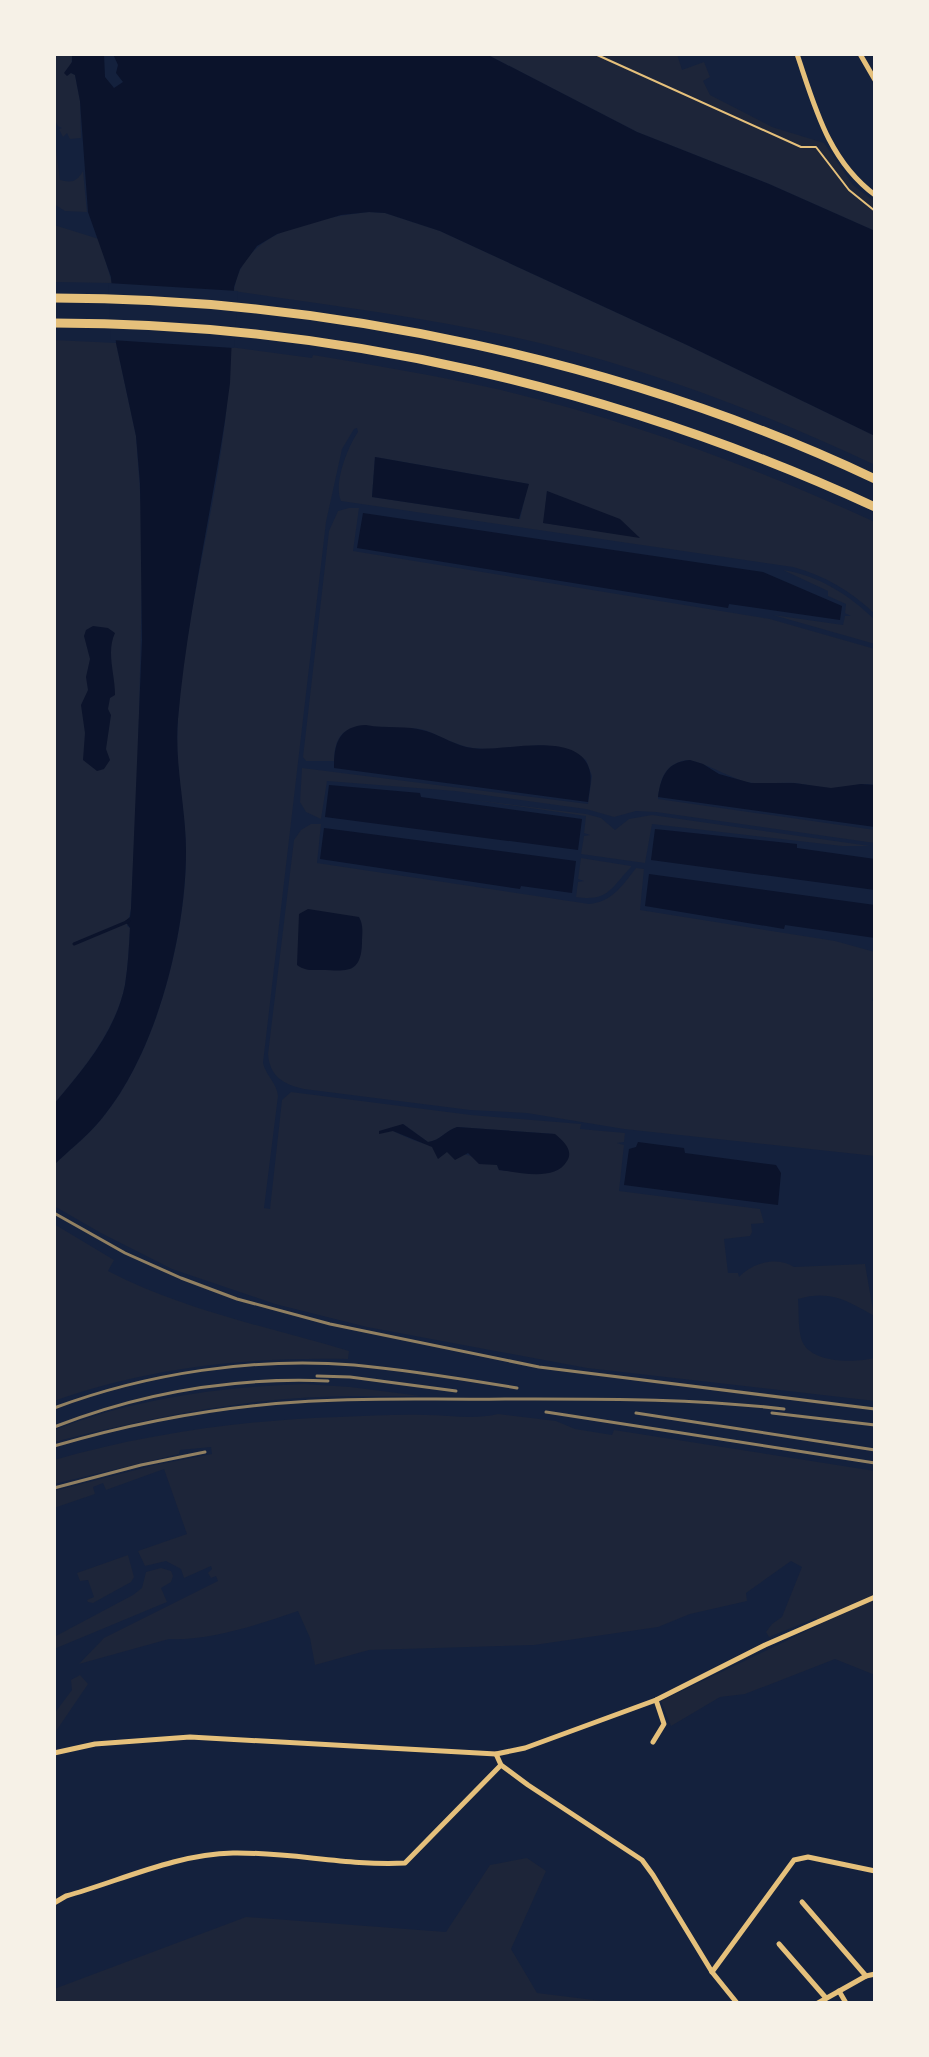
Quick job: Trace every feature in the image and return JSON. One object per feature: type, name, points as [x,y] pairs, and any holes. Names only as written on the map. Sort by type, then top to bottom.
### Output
[{"type":"highway","points":[[54,298],[97,298],[267,311],[391,328],[560,365],[659,394],[875,479]]},
{"type":"highway","points":[[54,323],[103,323],[264,335],[439,364],[646,416],[729,446],[875,507]]},
{"type":"street","points":[[797,54],[831,146],[856,178],[875,195]]},
{"type":"street","points":[[860,54],[875,80]]},
{"type":"street","points":[[54,1753],[95,1744],[190,1737],[496,1754],[525,1748],[656,1700],[765,1645],[875,1597]]},
{"type":"street","points":[[653,1742],[664,1724],[656,1700]]},
{"type":"street","points":[[496,1754],[501,1765],[642,1860],[712,1972],[737,2003]]},
{"type":"street","points":[[54,1903],[66,1896],[194,1857],[262,1853],[370,1865],[405,1863],[501,1765]]},
{"type":"street","points":[[712,1972],[794,1860],[808,1857],[875,1871]]},
{"type":"street","points":[[802,1902],[866,1976]]},
{"type":"street","points":[[779,1944],[826,1998]]},
{"type":"street","points":[[818,2003],[875,1974]]},
{"type":"street","points":[[839,1991],[846,2003]]},
{"type":"path","points":[[595,54],[801,147],[816,147],[849,190],[875,211]]},
{"type":"shaded area","points":[[54,54],[72,54],[71,73],[75,75],[80,101],[81,138],[70,139],[67,133],[63,137],[59,129],[62,128],[54,119]]},
{"type":"shaded area","points":[[72,54],[104,54],[105,77],[114,88],[123,82],[116,73],[118,65],[113,54],[486,54],[637,132],[769,184],[875,231],[875,436],[440,231],[385,213],[341,215],[277,234],[257,246],[240,269],[234,287],[230,383],[182,681],[178,752],[186,851],[185,885],[173,958],[151,1031],[136,1065],[93,1129],[54,1165],[54,1104],[87,1064],[106,1034],[121,1002],[125,985],[130,928],[125,921],[130,917],[131,909],[142,640],[140,483],[136,436],[116,343],[111,277],[88,212],[80,101],[75,75],[71,73],[67,76],[64,73],[72,62]]},
{"type":"shaded area","points":[[486,54],[677,54],[682,70],[704,62],[710,77],[703,81],[710,95],[772,127],[824,143],[853,185],[875,202],[875,231],[769,184],[637,132]]},
{"type":"shaded area","points":[[54,134],[60,180],[73,181],[83,171],[87,212],[65,211],[54,204]]},
{"type":"shaded area","points":[[369,212],[385,213],[440,231],[875,436],[875,465],[696,390],[556,347],[441,322],[234,291],[240,270],[251,253],[267,240],[306,223]]},
{"type":"shaded area","points":[[54,225],[99,239],[112,283],[54,282]]},
{"type":"shaded area","points":[[54,340],[116,343],[136,436],[143,531],[138,766],[125,985],[121,1002],[106,1033],[54,1104]]},
{"type":"shaded area","points":[[230,347],[312,358],[313,355],[470,383],[590,414],[687,445],[875,522],[875,614],[837,585],[793,567],[341,501],[340,475],[358,432],[357,428],[354,429],[342,449],[326,522],[263,1063],[278,1096],[264,1208],[270,1209],[282,1100],[291,1092],[471,1115],[581,1124],[580,1129],[625,1133],[624,1142],[617,1143],[624,1145],[619,1191],[760,1209],[764,1223],[751,1224],[750,1236],[724,1239],[728,1273],[738,1273],[739,1277],[757,1265],[772,1262],[794,1267],[865,1264],[874,1316],[838,1298],[809,1296],[798,1299],[799,1324],[805,1347],[813,1353],[844,1361],[875,1358],[875,1401],[587,1368],[367,1327],[275,1304],[172,1269],[54,1206],[54,1165],[93,1129],[136,1065],[151,1031],[173,958],[185,885],[186,852],[177,756],[180,694],[224,432]],"holes":[[[375,457],[528,484],[520,519],[372,497]],[[547,491],[639,537],[544,523]],[[403,1124],[428,1142],[457,1127],[555,1134],[542,1174],[499,1170],[497,1165],[484,1160],[393,1131]]]},
{"type":"shaded area","points":[[375,457],[529,484],[519,519],[372,497]]},
{"type":"shaded area","points":[[547,491],[620,519],[640,538],[543,523]]},
{"type":"shaded area","points":[[359,508],[353,551],[770,619],[875,649],[875,785],[833,788],[795,783],[752,783],[688,760],[667,771],[661,781],[658,799],[875,830],[875,843],[656,812],[636,811],[614,817],[586,809],[455,791],[327,781],[321,819],[306,812],[300,802],[302,768],[588,804],[592,776],[586,760],[558,747],[473,748],[411,728],[365,727],[349,730],[338,740],[334,761],[306,761],[303,757],[329,531],[338,511]]},
{"type":"shaded area","points":[[363,513],[763,572],[842,606],[840,620],[729,604],[728,608],[357,548]]},
{"type":"shaded area","points":[[783,570],[822,582],[855,602],[875,620],[875,644],[773,615],[843,625],[845,616],[851,616],[845,613],[846,604],[828,596],[828,591]]},
{"type":"shaded area","points":[[93,626],[108,628],[115,633],[111,655],[115,695],[110,698],[108,709],[111,715],[106,749],[110,760],[104,769],[97,771],[83,760],[85,733],[81,705],[88,690],[86,677],[90,659],[84,636],[86,630]]},
{"type":"shaded area","points":[[366,725],[419,729],[472,748],[539,745],[572,750],[584,759],[590,772],[588,802],[334,768],[340,738],[349,729]]},
{"type":"shaded area","points":[[690,760],[719,774],[751,783],[794,783],[831,788],[875,785],[875,827],[658,797],[666,771],[682,761]]},
{"type":"shaded area","points":[[329,785],[420,793],[421,797],[582,819],[578,850],[325,817]]},
{"type":"shaded area","points":[[467,799],[586,814],[601,818],[615,830],[629,819],[652,815],[870,846],[842,846],[652,824],[645,863],[581,854],[584,836],[590,835],[584,833],[586,816]]},
{"type":"shaded area","points":[[311,824],[321,824],[317,863],[589,904],[611,896],[636,868],[644,869],[640,910],[835,941],[875,952],[872,1001],[875,1000],[875,1156],[624,1129],[527,1113],[470,1110],[304,1089],[284,1082],[275,1074],[268,1054],[294,840],[301,830]]},
{"type":"shaded area","points":[[324,828],[576,861],[572,893],[521,886],[520,889],[320,859]]},
{"type":"shaded area","points":[[655,829],[797,844],[797,848],[875,859],[875,890],[651,860]]},
{"type":"shaded area","points":[[581,858],[631,867],[608,892],[595,897],[576,897],[578,882],[584,881],[578,879]]},
{"type":"shaded area","points":[[649,874],[875,905],[875,938],[785,925],[784,929],[645,906]]},
{"type":"shaded area","points":[[308,909],[359,917],[362,943],[355,965],[339,971],[309,970],[297,965],[299,914]]},
{"type":"shaded area","points":[[403,1124],[428,1142],[457,1127],[555,1134],[567,1146],[569,1157],[554,1172],[545,1174],[499,1170],[497,1165],[479,1164],[468,1153],[455,1160],[447,1152],[438,1159],[432,1147],[393,1131],[379,1134],[379,1131]]},
{"type":"shaded area","points":[[638,1142],[684,1148],[685,1153],[776,1165],[781,1173],[778,1205],[624,1185],[629,1149],[636,1147]]},
{"type":"shaded area","points":[[54,1224],[114,1260],[108,1271],[137,1285],[226,1317],[349,1351],[348,1359],[273,1360],[199,1366],[126,1380],[54,1401]]},
{"type":"shaded area","points":[[304,1384],[421,1396],[319,1397],[256,1402],[168,1416],[54,1442],[54,1430],[147,1402],[209,1391]]},
{"type":"shaded area","points":[[498,1414],[556,1421],[575,1429],[612,1435],[614,1430],[875,1471],[875,1675],[835,1659],[745,1694],[720,1697],[671,1726],[661,1701],[819,1625],[816,1618],[769,1637],[766,1632],[782,1617],[802,1567],[791,1561],[746,1593],[747,1601],[690,1614],[658,1627],[534,1645],[369,1650],[315,1665],[310,1638],[298,1611],[235,1631],[169,1639],[79,1664],[104,1638],[218,1581],[216,1576],[211,1578],[208,1573],[211,1566],[184,1578],[181,1569],[166,1561],[145,1566],[138,1551],[187,1534],[164,1469],[106,1490],[103,1483],[93,1487],[95,1494],[54,1508],[54,1491],[212,1454],[211,1447],[180,1450],[179,1454],[54,1484],[54,1460],[159,1436],[267,1421]]},
{"type":"shaded area","points":[[128,1555],[134,1577],[131,1582],[93,1603],[88,1602],[94,1597],[88,1580],[80,1581],[77,1573]]},
{"type":"shaded area","points":[[161,1568],[171,1571],[173,1576],[171,1582],[161,1588],[167,1602],[54,1649],[54,1637],[133,1595],[142,1588],[146,1572]]},
{"type":"shaded area","points":[[80,1675],[88,1684],[54,1734],[54,1714],[72,1690],[71,1680]]},
{"type":"shaded area","points":[[527,1858],[546,1871],[511,1949],[537,1993],[618,2003],[54,2003],[54,1989],[246,1917],[446,1932],[490,1865]]},
{"type":"pier","points":[[108,283],[238,291],[234,348],[111,340]]},
{"type":"waterway","points":[[74,944],[129,921]]},
{"type":"railway","points":[[54,1213],[125,1253],[181,1278],[237,1299],[330,1324],[539,1367],[875,1409]]},
{"type":"railway","points":[[54,1408],[126,1385],[164,1377],[278,1363],[375,1367],[517,1388]]},
{"type":"railway","points":[[317,1376],[350,1377],[456,1391]]},
{"type":"railway","points":[[54,1427],[120,1405],[189,1390],[258,1382],[328,1381]]},
{"type":"railway","points":[[54,1446],[144,1423],[206,1412],[324,1400],[644,1400],[784,1409]]},
{"type":"railway","points":[[546,1412],[875,1463]]},
{"type":"railway","points":[[636,1413],[875,1450]]},
{"type":"railway","points":[[772,1413],[875,1425]]},
{"type":"railway","points":[[54,1488],[205,1452]]}]
